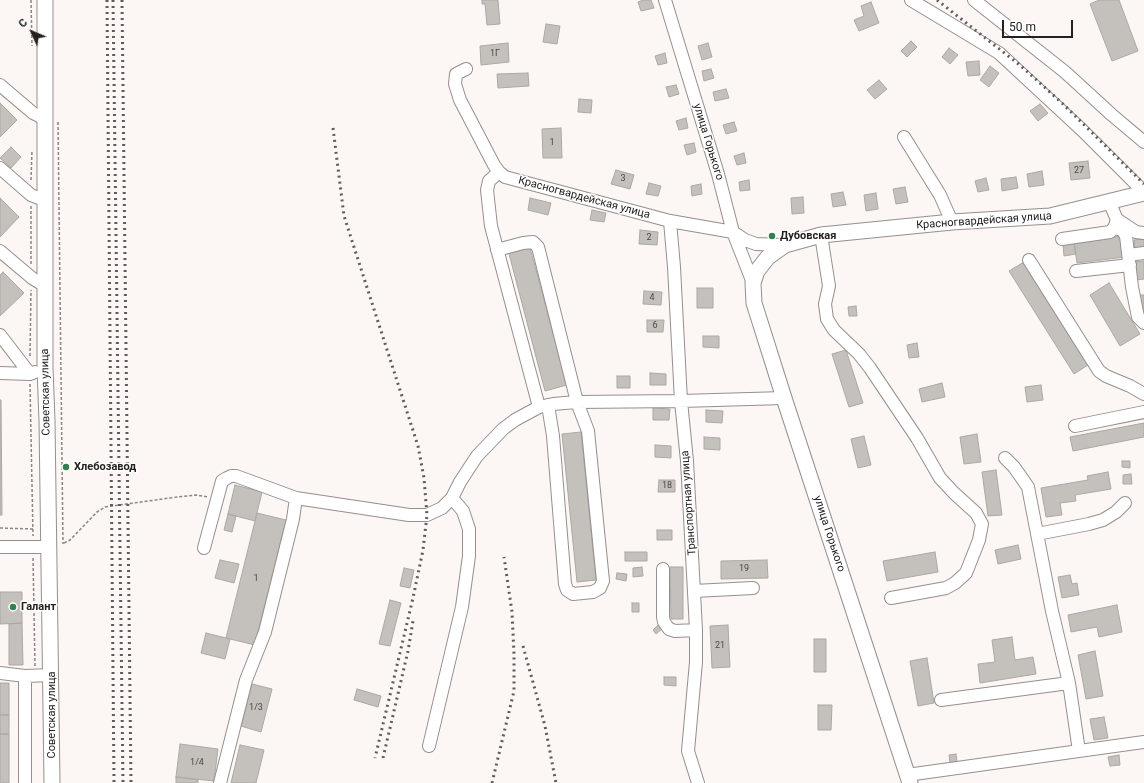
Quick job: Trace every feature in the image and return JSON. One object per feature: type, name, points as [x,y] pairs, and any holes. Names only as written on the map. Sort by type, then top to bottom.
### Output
[{"type":"main road","name":"Советская улица","points":[[45,0],[52,119],[46,201],[45,286],[48,547],[52,675],[52,783]]},
{"type":"main road","name":"Красногвардейская улица","points":[[821,235],[952,222],[1050,216],[1089,208],[1144,192]]},
{"type":"main road","name":"улица Горького","points":[[821,235],[786,245],[768,257],[757,271],[753,283],[754,303],[909,779]]},
{"type":"street","name":"улица Горького","points":[[665,0],[718,174],[733,232],[753,283]]},
{"type":"street","points":[[910,0],[999,53],[1082,130],[1144,192]]},
{"type":"street","points":[[974,0],[1065,72],[1112,116],[1144,142]]},
{"type":"street","points":[[466,69],[456,74],[455,84],[460,100],[470,121],[499,172],[489,181],[487,190],[491,226],[497,250],[552,436],[565,584],[567,590],[573,594],[594,592],[600,588],[603,581],[588,431],[577,402],[538,247],[533,242],[497,250]]},
{"type":"street","points":[[0,85],[32,113],[52,119]]},
{"type":"street","points":[[904,137],[940,195],[952,222]]},
{"type":"street","points":[[0,168],[31,195],[46,201]]},
{"type":"street","name":"Красногвардейская улица","points":[[499,172],[505,177],[670,221],[733,232],[745,240],[756,244],[786,245]]},
{"type":"street","points":[[1109,201],[1116,224],[1126,236],[1129,260],[1138,286],[1138,317],[1144,323]]},
{"type":"street","name":"Транспортная улица","points":[[670,221],[681,401],[687,461],[696,630],[696,662],[688,751],[698,783]]},
{"type":"street","points":[[1116,224],[1144,234]]},
{"type":"street","points":[[1062,240],[1110,232],[1116,224]]},
{"type":"street","points":[[821,235],[829,286],[825,304],[827,319],[834,330],[851,345],[870,368],[917,438],[940,478],[976,513],[982,524],[979,540],[966,573],[955,583],[946,588],[891,598]]},
{"type":"street","points":[[0,251],[32,278],[45,286]]},
{"type":"street","points":[[1076,271],[1129,260],[1144,253]]},
{"type":"street","points":[[1028,260],[1099,371],[1106,376],[1130,386],[1144,394]]},
{"type":"street","points":[[0,335],[30,374]]},
{"type":"street","points":[[0,373],[30,374],[45,368]]},
{"type":"street","points":[[204,548],[222,481],[227,478],[236,476],[296,498],[409,515],[426,515],[442,508],[452,498],[460,482],[477,456],[502,429],[515,420],[543,406],[577,402],[784,398]]},
{"type":"street","points":[[1075,426],[1144,412]]},
{"type":"street","points":[[1005,458],[1014,467],[1028,487],[1052,611],[1069,683],[1079,751]]},
{"type":"street","points":[[220,783],[246,680],[265,632],[293,519],[296,498]]},
{"type":"street","points":[[429,746],[462,607],[470,556],[469,529],[463,511],[452,498]]},
{"type":"street","points":[[1037,534],[1103,520],[1116,512],[1125,503]]},
{"type":"street","points":[[0,547],[48,547]]},
{"type":"street","points":[[663,569],[664,622],[669,629],[675,631],[696,630]]},
{"type":"street","points":[[694,590],[753,588]]},
{"type":"street","points":[[0,673],[30,676],[52,675]]},
{"type":"street","points":[[25,783],[30,676]]},
{"type":"street","points":[[941,700],[1069,683]]},
{"type":"street","points":[[909,779],[1079,751],[1144,742]]},
{"type":"path","points":[[31,0],[32,53]]},
{"type":"path","points":[[52,119],[63,544]]},
{"type":"path","points":[[30,676],[33,546],[30,374],[32,150]]},
{"type":"path","points":[[48,547],[63,544],[70,540],[97,512],[105,507],[196,495],[217,498]]},
{"type":"path","points":[[0,528],[33,529]]},
{"type":"building","points":[[482,0],[498,0],[500,24],[487,25],[485,4],[482,4]]},
{"type":"building","points":[[643,0],[651,0],[654,8],[641,11],[638,2]]},
{"type":"building","points":[[1099,0],[1119,0],[1138,51],[1112,61],[1090,4]]},
{"type":"building","points":[[871,2],[879,23],[859,31],[854,20],[864,16],[861,6]]},
{"type":"building","points":[[546,24],[560,26],[557,44],[543,42]]},
{"type":"building","points":[[911,41],[917,47],[907,57],[901,51]]},
{"type":"building","points":[[508,43],[509,62],[481,65],[480,46]]},
{"type":"building","points":[[708,43],[712,57],[702,60],[698,46]]},
{"type":"building","points":[[949,48],[958,55],[950,64],[942,57]]},
{"type":"building","points":[[665,53],[667,63],[658,65],[655,56]]},
{"type":"building","points":[[979,61],[980,75],[968,76],[966,62]]},
{"type":"building","points":[[990,66],[999,73],[989,87],[980,80]]},
{"type":"building","points":[[711,69],[714,78],[704,81],[702,71]]},
{"type":"building","points":[[528,73],[529,86],[498,88],[497,74]]},
{"type":"building","points":[[879,80],[887,89],[875,99],[867,90]]},
{"type":"building","points":[[676,85],[679,94],[669,97],[666,87]]},
{"type":"building","points":[[726,89],[729,98],[715,101],[713,92]]},
{"type":"building","points":[[579,99],[592,100],[591,113],[578,112]]},
{"type":"building","points":[[0,103],[17,120],[0,137]]},
{"type":"building","points":[[1040,104],[1048,113],[1038,121],[1030,111]]},
{"type":"building","points":[[686,118],[688,128],[679,130],[676,121]]},
{"type":"building","points":[[734,122],[737,131],[726,134],[723,125]]},
{"type":"building","points":[[561,128],[562,158],[543,158],[542,129]]},
{"type":"building","points":[[694,143],[696,152],[687,155],[684,145]]},
{"type":"building","points":[[11,147],[21,157],[11,168],[0,158]]},
{"type":"building","points":[[744,153],[746,163],[737,165],[734,156]]},
{"type":"building","points":[[1088,161],[1090,178],[1071,180],[1069,163]]},
{"type":"building","points":[[616,170],[634,175],[630,189],[611,184]]},
{"type":"building","points":[[1042,171],[1044,185],[1029,187],[1027,174]]},
{"type":"building","points":[[1016,177],[1018,188],[1002,191],[1001,179]]},
{"type":"building","points":[[986,178],[989,190],[978,192],[975,181]]},
{"type":"building","points":[[749,180],[750,190],[740,191],[739,182]]},
{"type":"building","points":[[649,183],[661,186],[658,196],[646,194]]},
{"type":"building","points":[[701,184],[702,194],[692,196],[691,186]]},
{"type":"building","points":[[905,187],[908,202],[896,204],[893,189]]},
{"type":"building","points":[[843,192],[846,205],[833,207],[831,194]]},
{"type":"building","points":[[876,193],[878,209],[866,211],[864,195]]},
{"type":"building","points":[[803,197],[804,213],[792,214],[791,198]]},
{"type":"building","points":[[0,198],[19,217],[0,237]]},
{"type":"building","points":[[530,198],[551,203],[548,215],[528,210]]},
{"type":"building","points":[[592,210],[606,213],[604,222],[590,220]]},
{"type":"building","points":[[640,230],[658,232],[657,245],[639,244]]},
{"type":"building","points":[[1123,236],[1125,257],[1077,263],[1074,242]]},
{"type":"building","points":[[1144,239],[1144,250],[1135,251],[1134,240]]},
{"type":"building","points":[[1074,242],[1076,254],[1064,256],[1063,244]]},
{"type":"building","points":[[529,244],[567,385],[545,391],[508,250]]},
{"type":"building","points":[[1144,261],[1144,279],[1136,280],[1135,262]]},
{"type":"building","points":[[1024,262],[1088,365],[1074,374],[1009,271]]},
{"type":"building","points":[[3,272],[24,293],[0,316],[0,275]]},
{"type":"building","points":[[1109,283],[1140,334],[1120,346],[1090,295]]},
{"type":"building","points":[[697,288],[713,288],[713,308],[697,308]]},
{"type":"building","points":[[644,291],[662,292],[661,305],[643,304]]},
{"type":"building","points":[[1139,295],[1144,295],[1144,315],[1141,315]]},
{"type":"building","points":[[856,306],[857,316],[849,316],[848,307]]},
{"type":"building","points":[[647,320],[664,320],[663,332],[647,332]]},
{"type":"building","points":[[703,336],[719,336],[719,348],[703,347]]},
{"type":"building","points":[[917,343],[919,357],[909,358],[907,345]]},
{"type":"building","points":[[846,350],[863,403],[849,407],[832,354]]},
{"type":"building","points":[[650,373],[666,374],[666,385],[650,385]]},
{"type":"building","points":[[617,376],[630,376],[630,388],[617,388]]},
{"type":"building","points":[[942,383],[945,397],[922,402],[919,389]]},
{"type":"building","points":[[1041,385],[1043,400],[1027,402],[1025,387]]},
{"type":"building","points":[[1,400],[2,515],[0,515]]},
{"type":"building","points":[[653,408],[670,409],[669,420],[653,420]]},
{"type":"building","points":[[706,410],[723,411],[722,423],[706,422]]},
{"type":"building","points":[[1144,423],[1144,437],[1073,451],[1070,437]]},
{"type":"building","points":[[581,432],[596,580],[577,582],[562,434]]},
{"type":"building","points":[[977,434],[981,462],[964,464],[960,437]]},
{"type":"building","points":[[864,436],[871,465],[858,468],[851,439]]},
{"type":"building","points":[[704,437],[720,438],[720,450],[704,449]]},
{"type":"building","points":[[655,445],[671,446],[671,458],[655,457]]},
{"type":"building","points":[[1122,461],[1130,461],[1130,468],[1122,467]]},
{"type":"building","points":[[996,470],[1002,515],[988,516],[982,472]]},
{"type":"building","points":[[1108,472],[1111,489],[1075,495],[1076,501],[1060,503],[1062,515],[1046,517],[1041,488],[1088,480],[1087,476]]},
{"type":"building","points":[[1131,474],[1132,484],[1123,484],[1123,475]]},
{"type":"building","points":[[659,480],[675,480],[675,492],[658,492]]},
{"type":"building","points":[[235,485],[262,492],[255,521],[228,514]]},
{"type":"building","points":[[257,513],[286,520],[255,645],[226,638]]},
{"type":"building","points":[[228,514],[236,516],[232,532],[224,530]]},
{"type":"building","points":[[657,530],[672,530],[672,540],[657,540]]},
{"type":"building","points":[[1018,545],[1021,559],[998,564],[995,550]]},
{"type":"building","points":[[625,552],[647,552],[647,561],[625,561]]},
{"type":"building","points":[[935,552],[938,572],[887,581],[883,561]]},
{"type":"building","points":[[220,560],[239,564],[234,583],[215,578]]},
{"type":"building","points":[[767,560],[768,578],[721,579],[721,561]]},
{"type":"building","points":[[642,567],[643,576],[633,577],[633,568]]},
{"type":"building","points":[[670,567],[683,567],[683,619],[671,619]]},
{"type":"building","points":[[404,568],[414,570],[410,588],[400,586]]},
{"type":"building","points":[[617,573],[627,574],[626,581],[616,579]]},
{"type":"building","points":[[1070,575],[1072,584],[1077,583],[1079,595],[1062,598],[1058,577]]},
{"type":"building","points":[[0,592],[22,592],[22,623],[0,624]]},
{"type":"building","points":[[390,600],[401,603],[390,646],[379,644]]},
{"type":"building","points":[[632,603],[639,603],[639,612],[632,612]]},
{"type":"building","points":[[1117,605],[1122,632],[1099,637],[1097,627],[1071,632],[1068,615]]},
{"type":"building","points":[[22,623],[23,665],[9,665],[9,624]]},
{"type":"building","points":[[659,624],[663,628],[656,634],[653,630]]},
{"type":"building","points":[[728,625],[730,667],[712,668],[710,626]]},
{"type":"building","points":[[206,633],[230,639],[225,659],[201,653]]},
{"type":"building","points":[[1012,637],[1015,660],[1033,657],[1036,674],[980,683],[978,664],[995,662],[992,640]]},
{"type":"building","points":[[814,639],[826,639],[826,672],[814,672]]},
{"type":"building","points":[[1095,651],[1103,696],[1086,699],[1078,655]]},
{"type":"building","points":[[927,658],[934,703],[918,706],[910,661]]},
{"type":"building","points":[[664,677],[676,677],[676,686],[664,685]]},
{"type":"building","points":[[0,683],[9,683],[9,715],[0,715]]},
{"type":"building","points":[[252,684],[272,689],[261,732],[241,726]]},
{"type":"building","points":[[357,689],[381,696],[378,707],[354,700]]},
{"type":"building","points":[[818,705],[832,705],[831,730],[818,730]]},
{"type":"building","points":[[0,715],[9,715],[9,734],[0,734]]},
{"type":"building","points":[[1104,717],[1108,738],[1094,740],[1090,719]]},
{"type":"building","points":[[0,734],[9,734],[9,783],[0,783]]},
{"type":"building","points":[[180,744],[218,749],[214,781],[176,777]]},
{"type":"building","points":[[240,745],[264,750],[256,783],[231,783]]},
{"type":"building","points":[[956,754],[957,762],[950,763],[949,755]]},
{"type":"building","points":[[1119,755],[1120,765],[1110,766],[1108,757]]},
{"type":"building","points":[[176,777],[198,780],[198,783],[176,783]]},
{"type":"railway","points":[[107,0],[114,783]]},
{"type":"railway","points":[[113,0],[123,783]]},
{"type":"railway","points":[[122,0],[131,783]]},
{"type":"railway","points":[[937,0],[1021,66],[1063,104],[1144,184]]},
{"type":"railway","points":[[333,128],[344,216],[418,446],[424,478],[427,515],[423,550],[413,598],[375,758]]},
{"type":"railway","points":[[492,783],[514,691],[512,612],[504,557]]},
{"type":"railway","points":[[383,758],[408,651],[413,621]]},
{"type":"railway","points":[[523,646],[545,726],[556,783]]},
{"type":"place","name":"Дубовская","points":[[772,236]]},
{"type":"place","name":"Хлебозавод","points":[[66,467]]},
{"type":"place","name":"Галант","points":[[13,607]]}]
